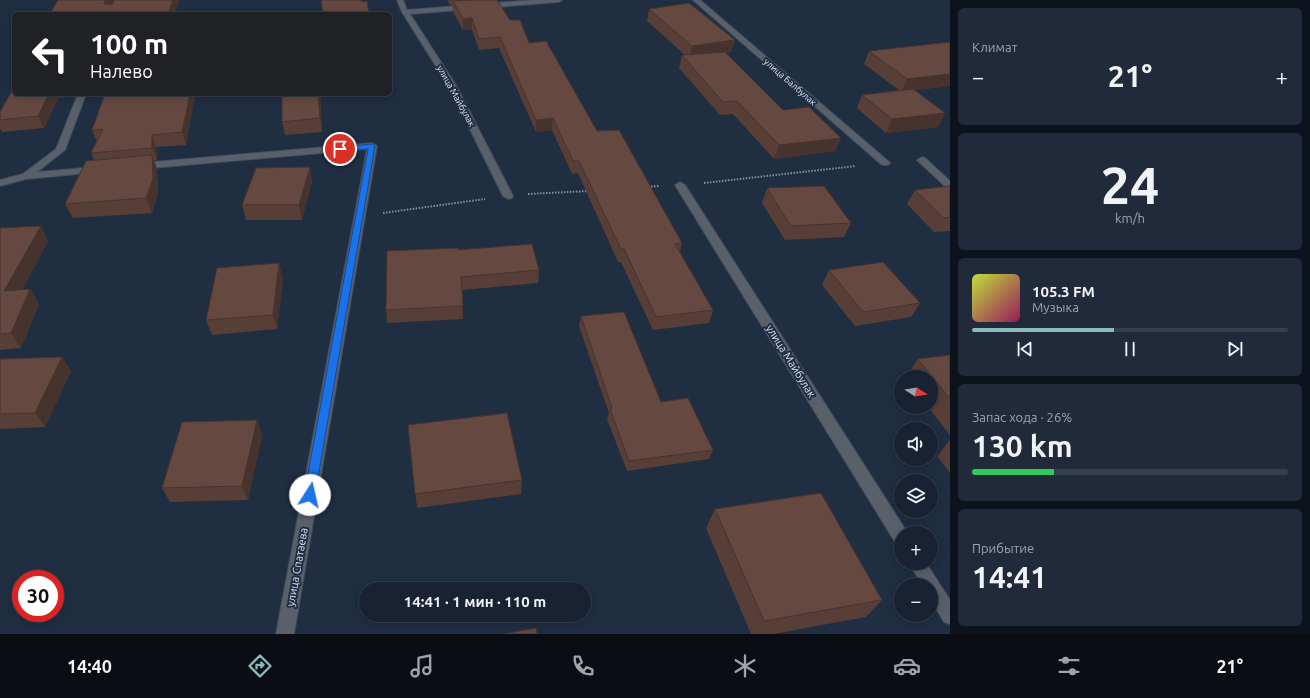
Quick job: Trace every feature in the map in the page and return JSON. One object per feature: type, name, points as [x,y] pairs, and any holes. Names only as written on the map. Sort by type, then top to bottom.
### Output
[{"type":"street","name":"улица Майбулак","points":[[400,0],[405,12],[453,87],[508,196]]},
{"type":"street","points":[[405,12],[559,0]]},
{"type":"street","name":"улица Балбулак","points":[[696,0],[885,163]]},
{"type":"street","points":[[26,176],[60,150],[81,96]]},
{"type":"street","name":"улица Спатаева","points":[[128,167],[372,146],[285,634]]},
{"type":"street","points":[[922,160],[950,186]]},
{"type":"street","points":[[0,183],[26,176],[104,169]]},
{"type":"street","name":"улица Майбулак","points":[[680,185],[894,527]]},
{"type":"street","points":[[938,596],[950,616]]},
{"type":"path","points":[[641,188],[885,163]]},
{"type":"path","points":[[359,217],[508,196],[594,190]]},
{"type":"building","points":[[58,0],[105,0],[104,4],[112,5],[114,0],[173,0],[169,12],[51,12]]},
{"type":"building","points":[[321,0],[367,1],[369,12],[323,12]]},
{"type":"building","points":[[497,0],[510,20],[520,20],[529,43],[546,41],[597,131],[619,130],[682,243],[675,244],[713,310],[656,317],[624,249],[621,249],[579,161],[573,161],[553,118],[536,120],[500,37],[479,39],[472,18],[463,19],[453,1]]},
{"type":"building","points":[[689,3],[735,40],[692,46],[649,9]]},
{"type":"building","points":[[950,42],[950,74],[907,79],[869,51]]},
{"type":"building","points":[[725,52],[783,110],[809,107],[841,138],[779,145],[737,101],[723,102],[682,55]]},
{"type":"building","points":[[913,89],[945,113],[892,119],[862,95]]},
{"type":"building","points":[[12,91],[12,96],[48,96],[38,116],[0,120],[0,112]]},
{"type":"building","points":[[104,96],[190,96],[182,132],[152,135],[152,148],[91,153],[103,129],[92,130]]},
{"type":"building","points":[[282,96],[318,96],[320,118],[282,122]]},
{"type":"building","points":[[152,155],[153,179],[146,198],[65,204],[86,161]]},
{"type":"building","points":[[310,167],[299,205],[242,205],[256,168]]},
{"type":"building","points":[[824,186],[851,223],[791,226],[767,188]]},
{"type":"building","points":[[950,186],[950,217],[943,218],[915,190]]},
{"type":"building","points":[[41,226],[4,291],[30,289],[11,333],[0,334],[0,228]]},
{"type":"building","points":[[532,244],[539,270],[461,277],[463,306],[386,310],[387,251],[458,248],[458,250]]},
{"type":"building","points":[[883,262],[920,303],[863,312],[829,270]]},
{"type":"building","points":[[279,263],[273,315],[206,320],[217,268]]},
{"type":"building","points":[[624,312],[661,402],[688,398],[713,450],[629,461],[610,409],[612,408],[581,316]]},
{"type":"building","points":[[950,355],[950,399],[938,384],[938,370],[927,370],[918,359]]},
{"type":"building","points":[[62,357],[35,413],[0,414],[0,359]]},
{"type":"building","points":[[507,413],[522,480],[415,494],[408,425]]},
{"type":"building","points":[[257,420],[242,486],[162,488],[182,422]]},
{"type":"building","points":[[821,493],[882,600],[764,621],[715,509]]},
{"type":"building","points":[[536,628],[537,634],[503,634]]},
{"type":"route","points":[[310,495],[372,146],[340,149]]}]
